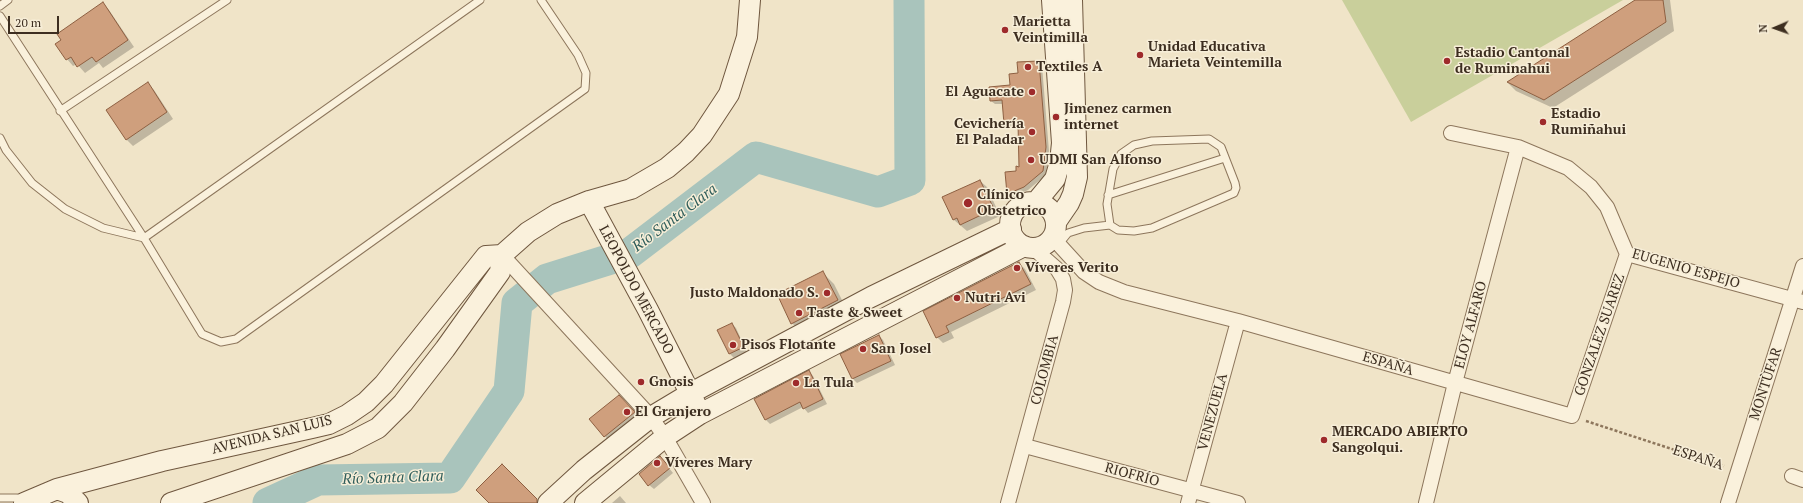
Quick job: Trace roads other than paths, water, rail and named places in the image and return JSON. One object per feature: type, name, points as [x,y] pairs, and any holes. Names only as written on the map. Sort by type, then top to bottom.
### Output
[{"type":"street","points":[[589,201],[631,188],[667,168],[686,152],[702,135],[729,94],[747,37],[750,0]]},
{"type":"street","points":[[1036,202],[1055,179],[1060,162],[1062,142],[1052,0]]},
{"type":"street","points":[[584,503],[665,437],[700,414],[1028,247],[1044,245],[1056,235],[1069,203],[1077,177],[1072,0]]},
{"type":"street","name":"EUGENIO ESPEJO","points":[[1450,133],[1518,147],[1568,168],[1591,187],[1608,207],[1627,254],[1798,301]]},
{"type":"street","name":"ELOY ALFARO","points":[[1426,503],[1455,383],[1518,147]]},
{"type":"street","name":"LEOPOLDO MERCADO","points":[[589,201],[648,310],[691,393],[700,414]]},
{"type":"street","name":"AVENIDA SAN LUIS","points":[[30,500],[57,489],[162,461],[329,424],[347,416],[366,402],[384,384],[486,256],[502,255],[534,228],[557,214],[589,201]]},
{"type":"street","points":[[1028,247],[1013,236],[1010,222],[1016,209],[1022,204],[1036,202],[1047,206],[1055,216],[1056,235]]},
{"type":"street","points":[[548,503],[584,470],[651,416],[871,297],[1011,229]]},
{"type":"street","name":"ESPAÑA","points":[[1056,235],[1084,272],[1099,282],[1124,292],[1238,321],[1572,416]]},
{"type":"street","name":"COLOMBIA","points":[[1008,503],[1025,446],[1065,290],[1063,279],[1057,269],[1028,247]]},
{"type":"street","name":"GONZALEZ SUAREZ","points":[[1572,416],[1627,254]]},
{"type":"street","points":[[502,255],[651,416],[665,437],[703,503]]},
{"type":"street","name":"AVENIDA SAN LUIS","points":[[171,503],[347,444],[378,428],[403,403],[445,349],[500,272],[502,255]]},
{"type":"street","name":"MONTÙFAR","points":[[1728,503],[1798,301],[1803,266]]},
{"type":"street","name":"VENEZUELA","points":[[1190,497],[1238,321]]},
{"type":"street","name":"RIOFRÍO","points":[[1025,446],[1190,497],[1238,503]]},
{"type":"street","points":[[57,489],[68,493],[78,503]]},
{"type":"lane","points":[[0,6],[8,0]]},
{"type":"lane","points":[[60,111],[226,0]]},
{"type":"lane","points":[[0,138],[6,150],[32,183],[65,209],[103,228],[144,238],[480,0]]},
{"type":"lane","points":[[0,16],[60,111],[144,238],[202,334],[221,342],[236,339],[585,89],[586,73],[578,55],[541,0]]},
{"type":"lane","points":[[1056,235],[1068,233],[1077,229],[1110,225],[1118,230],[1134,231],[1152,228],[1234,193],[1236,188],[1221,147],[1217,142],[1210,138],[1152,141],[1134,145],[1121,154],[1113,169],[1108,195],[1107,204],[1110,225]]},
{"type":"lane","points":[[1108,195],[1225,158]]},
{"type":"lane","points":[[0,498],[30,500]]},
{"type":"waterway","name":"Río Santa Clara","points":[[268,503],[318,480],[450,478],[509,391],[517,303],[547,279],[630,253],[756,157],[878,192],[910,180],[909,0]]},
{"type":"place","name":"Marietta Veintimilla","points":[[1005,30]]},
{"type":"place","name":"Unidad Educativa Marieta Veintemilla","points":[[1140,55]]},
{"type":"place","name":"Estadio Cantonal de Ruminahui","points":[[1447,61]]},
{"type":"place","name":"Textiles A","points":[[1028,67]]},
{"type":"place","name":"El Aguacate","points":[[1032,92]]},
{"type":"place","name":"Jimenez carmen internet","points":[[1056,117]]},
{"type":"place","name":"Estadio Rumiñahui","points":[[1543,122]]},
{"type":"place","name":"Cevichería El Paladar","points":[[1032,132]]},
{"type":"place","name":"UDMI San Alfonso","points":[[1031,160]]},
{"type":"place","name":"Clínico Obstetrico","points":[[968,203]]},
{"type":"place","name":"Víveres Verito","points":[[1017,268]]},
{"type":"place","name":"Justo Maldonado S.","points":[[827,293]]},
{"type":"place","name":"Nutri Avi","points":[[957,298]]},
{"type":"place","name":"Taste & Sweet","points":[[799,313]]},
{"type":"place","name":"Pisos Flotante","points":[[733,345]]},
{"type":"place","name":"San Josel","points":[[863,349]]},
{"type":"place","name":"Gnosis","points":[[641,382]]},
{"type":"place","name":"La Tula","points":[[796,383]]},
{"type":"place","name":"El Granjero","points":[[627,412]]},
{"type":"place","name":"MERCADO ABIERTO Sangolqui.","points":[[1324,440]]},
{"type":"place","name":"Víveres Mary","points":[[657,463]]}]
